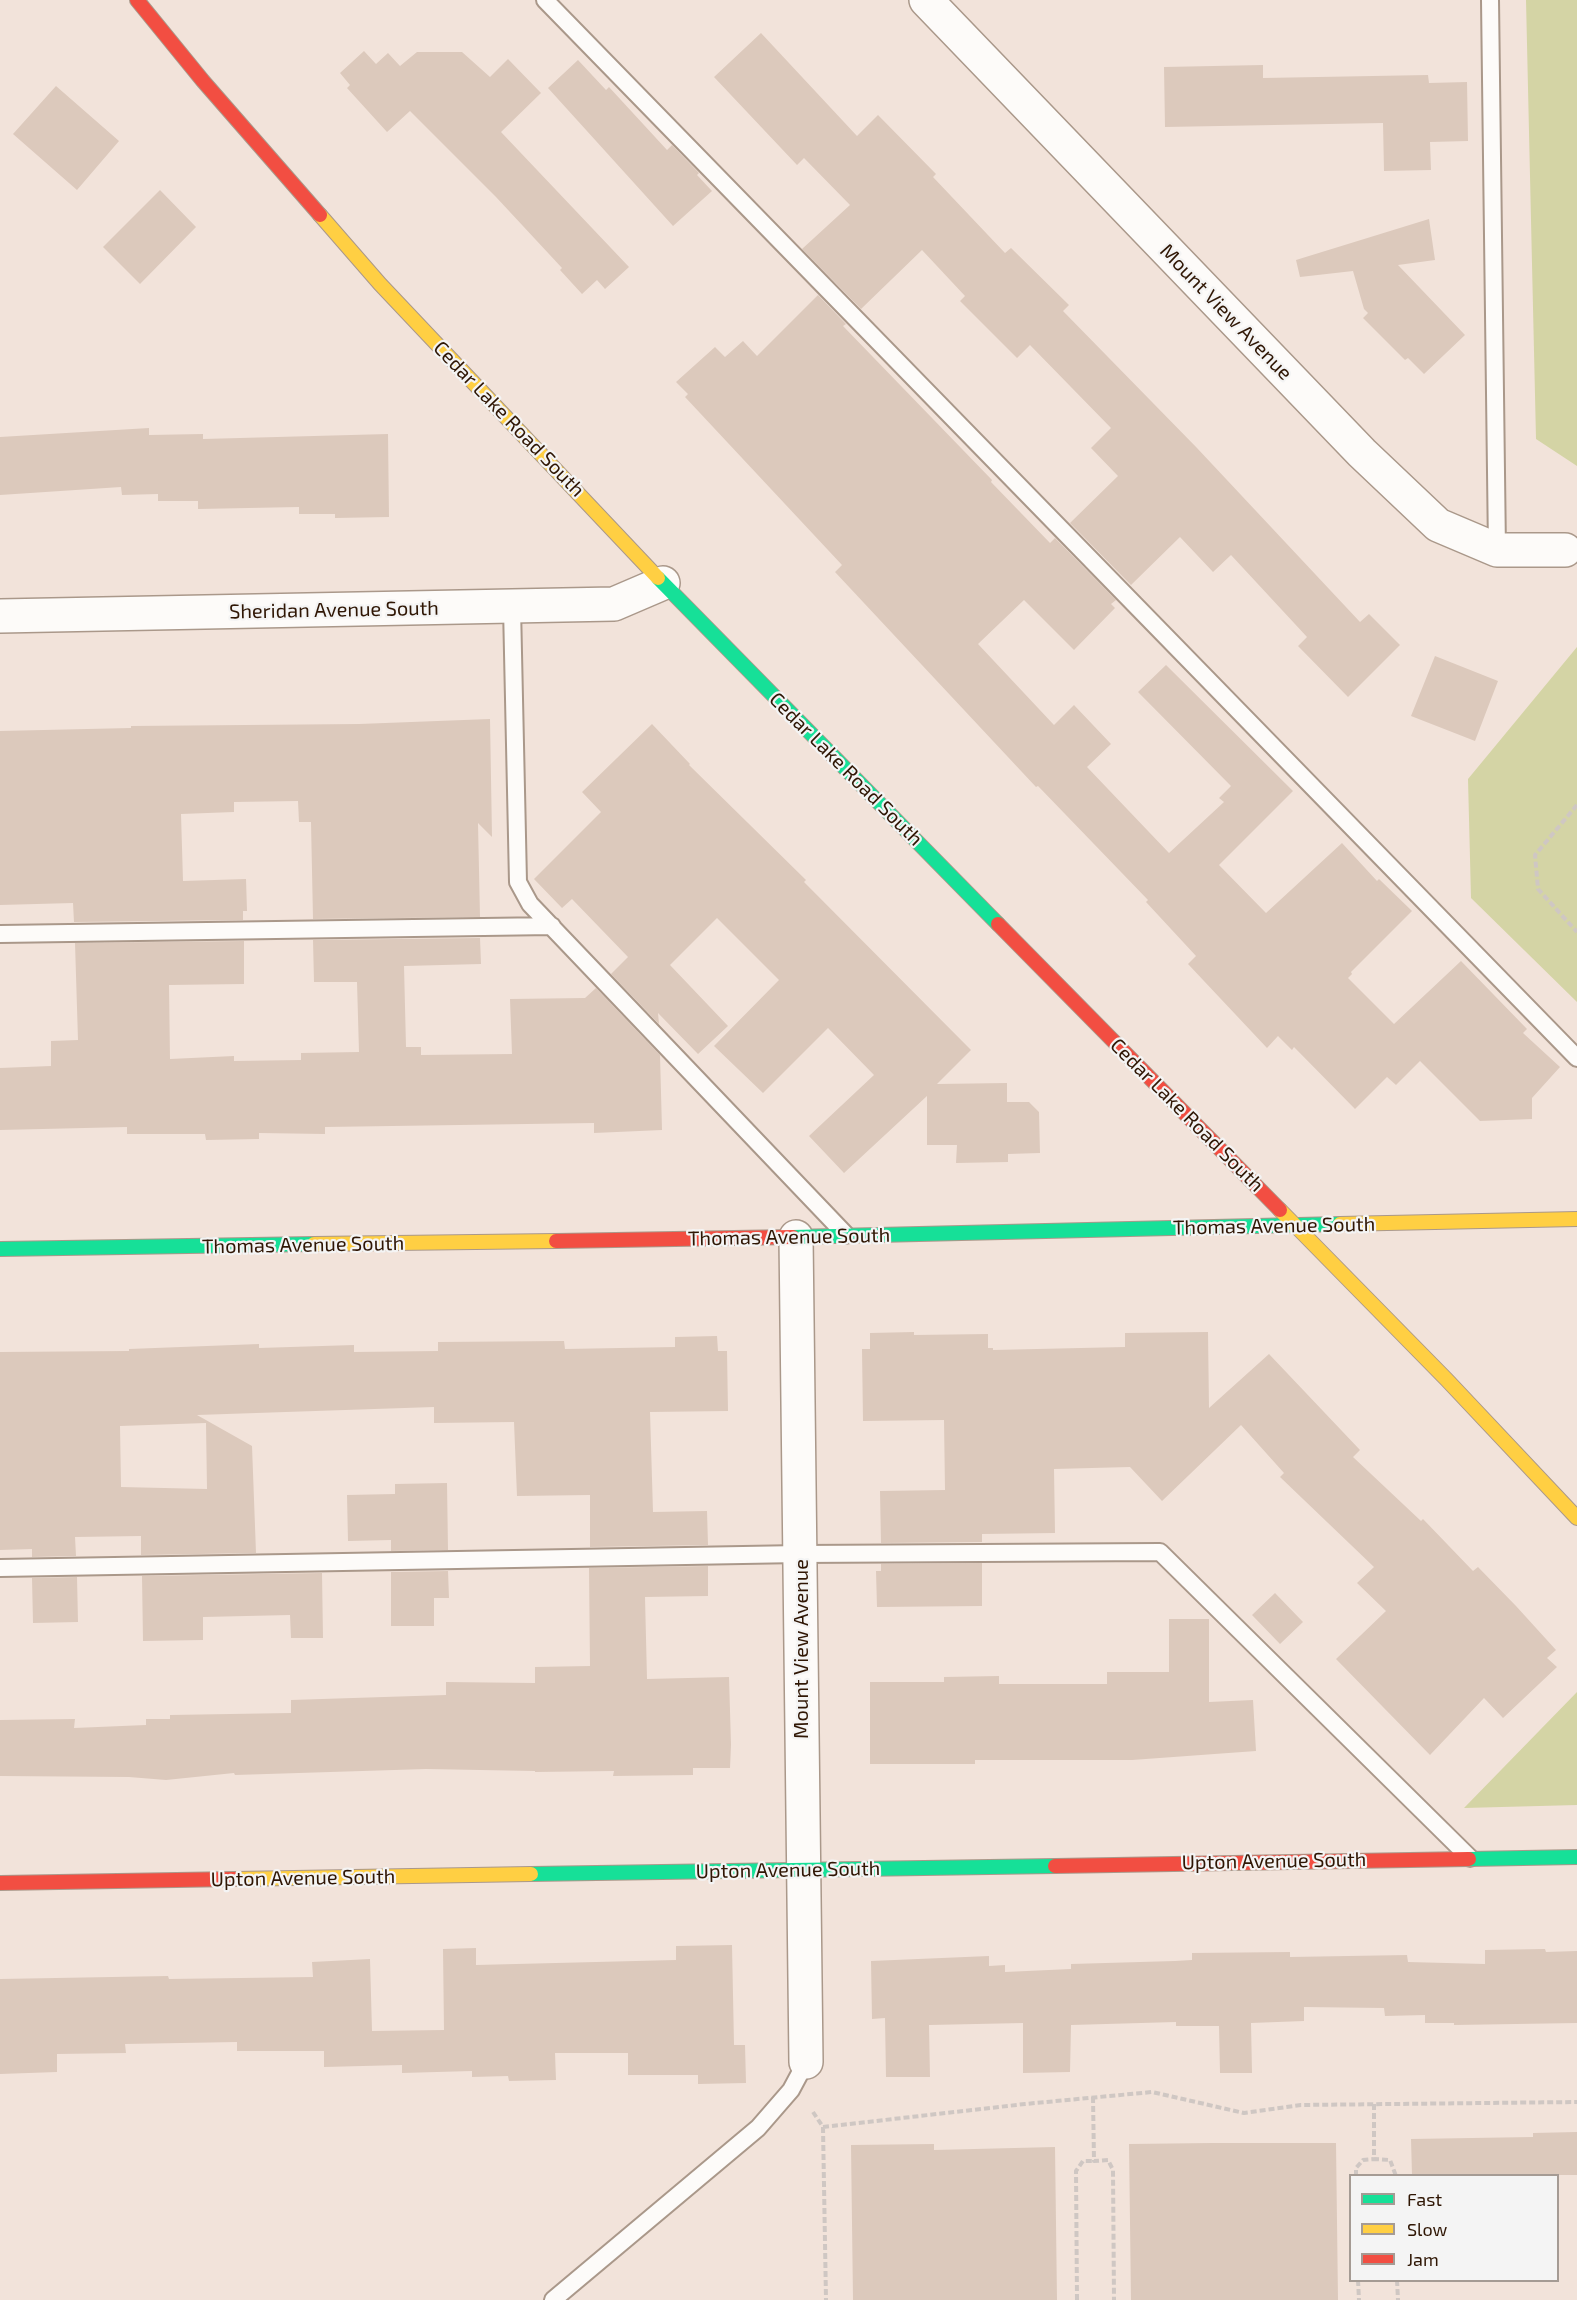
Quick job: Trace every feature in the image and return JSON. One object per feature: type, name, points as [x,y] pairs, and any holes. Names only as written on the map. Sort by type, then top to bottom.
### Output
[{"type":"street","name":"Cedar Lake Road South","points":[[137,0],[203,81],[380,284],[663,583],[1447,1380],[1577,1518]]},
{"type":"street","name":"Mount View Avenue","points":[[926,0],[1362,453],[1438,525],[1497,550],[1565,550]]},
{"type":"street","name":"Sheridan Avenue South","points":[[0,616],[614,604],[663,583]]},
{"type":"street","name":"Thomas Avenue South","points":[[0,1249],[796,1237],[1577,1219]]},
{"type":"street","name":"Mount View Avenue","points":[[796,1237],[806,2062]]},
{"type":"street","name":"Upton Avenue South","points":[[0,1883],[1577,1857]]},
{"type":"lane","points":[[545,0],[1577,1058]]},
{"type":"lane","points":[[1490,0],[1497,550]]},
{"type":"lane","points":[[512,607],[518,882],[530,904],[847,1236]]},
{"type":"lane","points":[[0,934],[552,926]]},
{"type":"lane","points":[[0,1568],[800,1554],[1160,1552],[1470,1858]]},
{"type":"lane","points":[[553,2300],[758,2128],[791,2090],[806,2062]]},
{"type":"path","points":[[1577,806],[1535,855],[1538,889],[1577,932]]},
{"type":"path","points":[[823,2127],[1152,2092],[1244,2113],[1301,2105],[1577,2102]]},
{"type":"path","points":[[1093,2097],[1094,2161]]},
{"type":"path","points":[[1374,2104],[1374,2159]]},
{"type":"path","points":[[809,2106],[823,2127],[826,2300]]},
{"type":"path","points":[[1356,2174],[1356,2168],[1363,2160],[1374,2159],[1390,2160],[1396,2174]]},
{"type":"path","points":[[1077,2300],[1076,2171],[1083,2161],[1108,2160],[1113,2170],[1114,2300]]},
{"type":"path","points":[[1358,2282],[1359,2300]]},
{"type":"path","points":[[1397,2282],[1398,2300]]},
{"type":"green space","points":[[1526,0],[1577,0],[1577,466],[1536,439]]},
{"type":"green space","points":[[1577,647],[1577,1002],[1471,898],[1468,779]]},
{"type":"green space","points":[[1577,1692],[1577,1805],[1464,1808]]},
{"type":"building","points":[[761,33],[857,136],[878,115],[936,174],[933,177],[1005,253],[1011,248],[1069,305],[1063,311],[1197,448],[1360,622],[1369,614],[1400,645],[1348,697],[1298,646],[1307,637],[1231,555],[1213,572],[1180,537],[1131,585],[1070,523],[1118,476],[1091,448],[1111,428],[1030,345],[1017,358],[960,301],[965,296],[922,250],[861,309],[802,249],[850,205],[804,158],[797,165],[714,77]]},
{"type":"building","points":[[364,51],[376,64],[388,53],[400,66],[417,52],[462,52],[490,77],[508,59],[541,93],[501,132],[629,267],[605,289],[597,280],[582,294],[560,270],[562,268],[496,197],[410,111],[387,132],[347,88],[350,85],[340,73]]},
{"type":"building","points":[[578,60],[606,90],[609,87],[667,150],[672,145],[699,173],[697,175],[712,191],[673,226],[548,88]]},
{"type":"building","points":[[1263,65],[1263,78],[1428,75],[1429,83],[1467,82],[1468,141],[1430,142],[1431,170],[1384,171],[1383,123],[1165,127],[1164,67]]},
{"type":"building","points":[[56,86],[119,141],[77,190],[13,134]]},
{"type":"building","points":[[160,190],[196,227],[140,284],[103,247]]},
{"type":"building","points":[[1429,219],[1435,260],[1398,265],[1465,335],[1424,374],[1408,358],[1405,360],[1363,318],[1368,313],[1364,309],[1353,271],[1300,277],[1296,260]]},
{"type":"building","points":[[818,295],[846,324],[843,326],[1050,543],[1055,538],[1116,600],[1111,604],[1115,608],[1074,650],[1024,600],[978,644],[1054,725],[1074,705],[1111,744],[1087,767],[1169,853],[1224,802],[1219,798],[1231,786],[1138,692],[1166,665],[1293,791],[1219,865],[1266,913],[1342,843],[1377,881],[1379,879],[1412,911],[1351,972],[1348,978],[1394,1024],[1461,961],[1527,1029],[1523,1033],[1560,1067],[1532,1098],[1532,1119],[1480,1121],[1420,1061],[1396,1085],[1387,1077],[1355,1109],[1294,1047],[1292,1050],[1278,1036],[1267,1048],[1188,964],[1196,956],[1146,902],[1148,900],[1038,786],[1036,787],[835,572],[842,565],[685,397],[688,394],[676,382],[715,347],[725,357],[743,341],[757,356]]},
{"type":"building","points":[[149,428],[149,435],[203,434],[203,439],[388,434],[389,517],[335,518],[335,514],[299,514],[299,507],[198,509],[198,501],[158,501],[158,494],[122,495],[121,487],[0,495],[0,437]]},
{"type":"building","points":[[1435,656],[1498,681],[1475,741],[1411,716]]},
{"type":"building","points":[[490,719],[492,837],[478,823],[480,917],[313,919],[311,822],[299,822],[298,801],[234,802],[234,812],[181,814],[183,881],[246,879],[247,911],[243,911],[243,920],[74,922],[73,903],[0,905],[0,731]]},
{"type":"building","points":[[652,724],[689,765],[806,880],[804,882],[971,1050],[937,1084],[1007,1083],[1007,1102],[1029,1102],[1039,1112],[1040,1153],[1008,1154],[1008,1162],[956,1163],[957,1145],[927,1145],[927,1096],[844,1173],[809,1136],[874,1075],[828,1028],[763,1093],[714,1046],[779,980],[717,918],[670,965],[728,1026],[698,1054],[658,1013],[659,1024],[611,974],[628,957],[572,899],[562,908],[534,879],[601,812],[582,792]]},
{"type":"building","points":[[480,938],[481,964],[404,966],[406,1047],[421,1047],[421,1055],[512,1054],[510,999],[585,998],[596,988],[660,1055],[662,1130],[594,1133],[594,1123],[325,1127],[325,1134],[259,1133],[259,1139],[206,1140],[205,1134],[127,1134],[127,1127],[0,1130],[0,1068],[51,1066],[51,1041],[78,1040],[75,943],[244,941],[244,984],[169,985],[170,1059],[234,1056],[234,1061],[301,1060],[301,1053],[359,1052],[357,982],[314,982],[313,940]]},
{"type":"building","points":[[914,1332],[914,1335],[988,1334],[988,1348],[993,1348],[993,1350],[1125,1347],[1125,1333],[1208,1332],[1209,1408],[1269,1354],[1360,1450],[1353,1457],[1421,1521],[1423,1519],[1473,1571],[1478,1567],[1516,1606],[1556,1650],[1547,1658],[1557,1667],[1503,1718],[1484,1698],[1430,1755],[1336,1659],[1386,1611],[1357,1583],[1374,1567],[1280,1477],[1284,1473],[1241,1425],[1162,1501],[1130,1467],[1054,1469],[1055,1533],[982,1534],[982,1542],[881,1543],[880,1491],[945,1490],[944,1420],[863,1421],[862,1349],[870,1349],[870,1333]]},
{"type":"building","points":[[717,1336],[718,1351],[727,1351],[728,1411],[650,1412],[653,1512],[707,1511],[708,1545],[590,1547],[590,1495],[517,1496],[514,1422],[434,1423],[434,1407],[197,1415],[252,1446],[256,1553],[141,1555],[141,1536],[75,1537],[76,1556],[32,1557],[32,1549],[0,1550],[0,1352],[129,1351],[129,1349],[259,1344],[259,1348],[354,1345],[354,1352],[438,1351],[438,1342],[564,1341],[565,1349],[675,1347],[675,1337]],"holes":[[[206,1423],[207,1489],[121,1487],[120,1426]]]},
{"type":"building","points":[[447,1483],[448,1550],[391,1551],[391,1540],[348,1541],[347,1495],[395,1494],[395,1484]]},
{"type":"building","points":[[982,1563],[982,1606],[877,1607],[876,1571],[881,1571],[881,1564]]},
{"type":"building","points":[[708,1566],[708,1596],[645,1597],[647,1679],[729,1677],[730,1768],[693,1768],[693,1775],[613,1776],[614,1771],[535,1772],[426,1769],[235,1775],[234,1773],[166,1780],[129,1777],[0,1776],[0,1720],[75,1719],[74,1728],[146,1725],[146,1719],[170,1719],[170,1715],[291,1713],[291,1700],[446,1695],[446,1682],[535,1683],[535,1667],[590,1666],[589,1568]]},
{"type":"building","points":[[448,1571],[449,1598],[434,1598],[434,1626],[391,1626],[391,1572]]},
{"type":"building","points":[[322,1573],[323,1638],[291,1638],[290,1615],[203,1617],[203,1640],[143,1641],[142,1576]]},
{"type":"building","points":[[77,1577],[78,1622],[33,1623],[32,1578]]},
{"type":"building","points":[[1275,1593],[1303,1622],[1280,1644],[1252,1615]]},
{"type":"building","points":[[1169,1619],[1209,1619],[1209,1702],[1253,1700],[1256,1751],[1132,1760],[975,1760],[975,1764],[870,1764],[870,1682],[944,1682],[944,1677],[999,1676],[999,1684],[1107,1684],[1107,1672],[1169,1672]]},
{"type":"building","points":[[732,1945],[734,2045],[745,2045],[746,2083],[698,2084],[698,2075],[628,2075],[628,2053],[555,2053],[556,2080],[509,2081],[508,2076],[472,2077],[472,2071],[402,2073],[402,2065],[324,2067],[324,2051],[237,2051],[237,2042],[125,2044],[126,2053],[57,2054],[57,2072],[0,2074],[0,1979],[168,1976],[169,1979],[313,1977],[312,1962],[370,1959],[372,2031],[444,2030],[443,1949],[476,1948],[476,1965],[676,1960],[676,1946]]},
{"type":"building","points":[[1545,1949],[1546,1952],[1577,1951],[1577,2023],[1454,2025],[1454,2023],[1425,2023],[1425,2015],[1385,2016],[1384,2008],[1304,2007],[1304,2021],[1251,2023],[1252,2073],[1220,2073],[1219,2026],[1176,2026],[1176,2022],[1071,2025],[1070,2072],[1023,2073],[1023,2023],[929,2025],[930,2077],[886,2077],[885,2018],[872,2019],[871,1961],[989,1956],[989,1966],[1005,1965],[1005,1972],[1071,1969],[1071,1964],[1192,1960],[1192,1953],[1290,1952],[1290,1957],[1407,1955],[1408,1962],[1485,1964],[1485,1950]]},
{"type":"building","points":[[1577,2132],[1577,2175],[1412,2174],[1411,2139],[1533,2137],[1533,2133]]},
{"type":"building","points":[[1336,2143],[1338,2300],[1131,2300],[1129,2144]]},
{"type":"building","points":[[934,2144],[934,2150],[1055,2147],[1057,2300],[853,2300],[851,2145]]},
{"type":"traffic: fast","points":[[658,578],[998,924]]},
{"type":"traffic: fast","points":[[793,1237],[1340,1224]]},
{"type":"traffic: fast","points":[[0,1249],[314,1244]]},
{"type":"traffic: fast","points":[[1469,1859],[1577,1857]]},
{"type":"traffic: fast","points":[[531,1874],[1055,1866]]},
{"type":"traffic: slow","points":[[320,215],[380,284],[658,578]]},
{"type":"traffic: slow","points":[[1280,1210],[1447,1380],[1577,1518]]},
{"type":"traffic: slow","points":[[1340,1224],[1577,1219]]},
{"type":"traffic: slow","points":[[314,1244],[556,1241]]},
{"type":"traffic: slow","points":[[235,1879],[531,1874]]},
{"type":"traffic: jam","points":[[137,0],[203,81],[320,215]]},
{"type":"traffic: jam","points":[[998,924],[1280,1210]]},
{"type":"traffic: jam","points":[[556,1241],[793,1237]]},
{"type":"traffic: jam","points":[[1055,1866],[1469,1859]]},
{"type":"traffic: jam","points":[[0,1883],[235,1879]]}]
